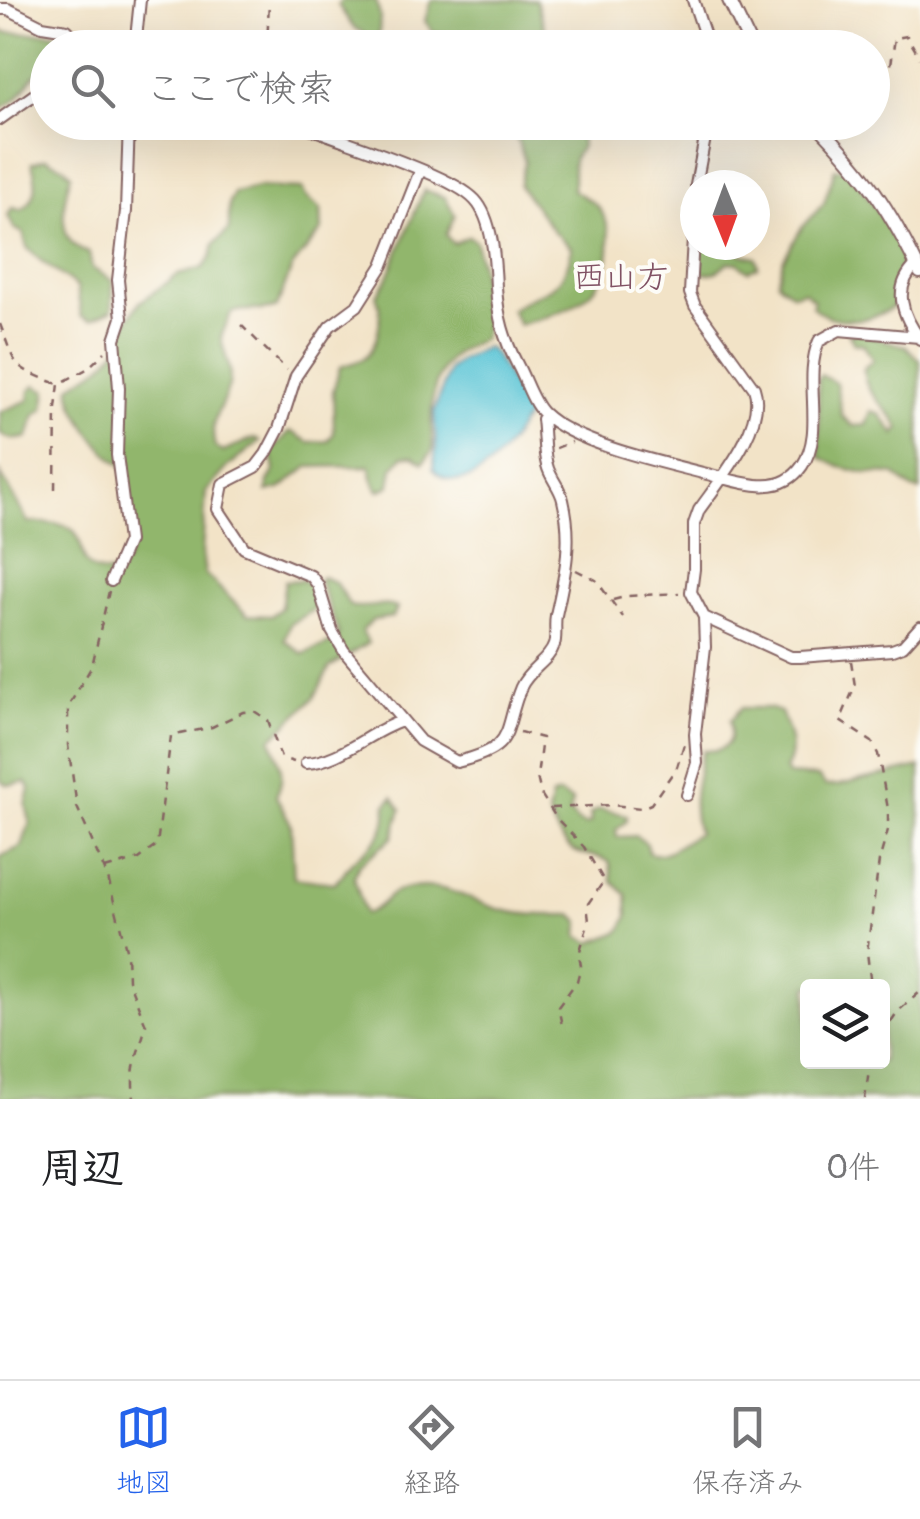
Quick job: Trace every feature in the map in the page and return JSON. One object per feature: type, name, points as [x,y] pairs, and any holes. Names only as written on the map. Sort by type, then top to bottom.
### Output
[{"type":"main road","points":[[729,0],[743,30]]},
{"type":"main road","points":[[831,140],[888,208],[918,269]]},
{"type":"street","points":[[135,30],[140,0]]},
{"type":"street","points":[[693,0],[703,30]]},
{"type":"street","points":[[0,9],[8,9],[35,24],[67,30]]},
{"type":"street","points":[[0,119],[30,98]]},
{"type":"street","points":[[111,581],[128,541],[117,455],[119,388],[115,339],[122,318],[118,280],[128,140]]},
{"type":"street","points":[[341,140],[420,171],[463,190],[484,212],[504,339],[540,408],[549,472],[564,503],[569,564],[553,647],[529,671],[502,743],[457,762],[431,750],[344,651],[332,631],[318,584],[300,570],[244,548],[218,508],[223,484],[256,467],[266,454],[296,376],[330,326],[357,306],[383,264],[420,171]]},
{"type":"street","points":[[699,170],[705,140]]},
{"type":"street","points":[[687,795],[697,763],[695,734],[706,646],[704,617],[690,592],[694,524],[750,429],[758,399],[695,306],[690,294],[692,260]]},
{"type":"street","points":[[918,269],[905,279],[901,304],[905,318],[919,338]]},
{"type":"street","points":[[540,408],[582,437],[722,478],[772,486],[792,478],[805,462],[810,445],[812,363],[820,341],[839,330],[919,338]]},
{"type":"street","points":[[704,617],[791,657],[892,650],[902,646],[920,627]]},
{"type":"street","points":[[306,763],[326,760],[402,720]]},
{"type":"path","points":[[268,30],[269,0]]},
{"type":"path","points":[[890,71],[895,38],[907,36],[920,58]]},
{"type":"path","points":[[0,324],[18,367],[59,384]]},
{"type":"path","points":[[241,326],[296,376]]},
{"type":"path","points":[[59,384],[87,369],[115,339]]},
{"type":"path","points":[[55,489],[59,384]]},
{"type":"path","points":[[545,452],[582,437]]},
{"type":"path","points":[[569,564],[596,580],[624,617]]},
{"type":"path","points":[[111,581],[92,666],[68,707],[68,745],[77,807],[106,869],[127,953],[128,980],[146,1025],[134,1056],[134,1099]]},
{"type":"path","points":[[612,600],[690,592]]},
{"type":"path","points":[[848,653],[856,686],[840,721],[872,742],[878,754],[888,809],[888,830],[879,861],[867,952],[870,979]]},
{"type":"path","points":[[106,869],[139,859],[157,845],[172,736],[212,727],[254,711],[268,720],[281,758],[306,763]]},
{"type":"path","points":[[510,730],[542,738],[538,785],[549,808],[584,847],[604,881],[587,905],[588,921],[576,981],[558,1007],[563,1030]]},
{"type":"path","points":[[549,808],[641,808],[651,804],[677,767],[685,740]]},
{"type":"path","points":[[890,1023],[920,992]]},
{"type":"path","points":[[864,1099],[869,1069]]},
{"type":"green space","points":[[341,0],[376,0],[379,30],[353,27],[338,5]]},
{"type":"green space","points":[[431,0],[536,0],[545,30],[432,30],[425,21]]},
{"type":"green space","points":[[0,29],[6,33],[30,33],[30,81],[21,94],[0,108]]},
{"type":"green space","points":[[517,140],[580,140],[573,160],[573,190],[598,207],[607,223],[609,252],[599,283],[578,303],[519,325],[511,310],[557,283],[572,248],[554,232],[519,185],[525,161]]},
{"type":"green space","points":[[46,158],[71,174],[64,208],[70,241],[89,253],[92,268],[113,281],[112,310],[91,320],[81,316],[77,287],[27,248],[23,233],[14,228],[8,216],[12,208],[22,210],[31,200],[36,183],[32,163]]},
{"type":"green space","points":[[835,169],[848,169],[893,232],[903,259],[895,305],[876,315],[853,320],[820,313],[804,291],[793,294],[777,282],[783,260],[801,229],[824,203]]},
{"type":"green space","points":[[261,187],[302,189],[321,209],[322,230],[292,267],[277,307],[231,313],[221,337],[230,378],[215,421],[215,447],[223,452],[254,438],[260,441],[228,467],[206,492],[202,553],[205,574],[247,615],[271,616],[281,608],[285,581],[302,580],[314,586],[318,607],[290,624],[284,640],[303,654],[339,635],[319,580],[322,577],[335,582],[350,606],[397,608],[393,617],[373,620],[362,631],[368,643],[330,667],[314,698],[271,739],[281,774],[276,796],[291,824],[294,878],[334,883],[379,836],[386,805],[393,797],[401,809],[393,837],[359,865],[354,877],[365,914],[398,891],[432,887],[511,912],[573,915],[580,922],[578,936],[592,943],[621,931],[628,916],[627,895],[612,881],[610,863],[574,851],[564,842],[548,814],[552,796],[559,794],[572,801],[570,813],[586,825],[591,822],[590,814],[599,809],[627,815],[627,821],[616,830],[617,837],[636,836],[647,844],[649,853],[668,851],[698,833],[694,801],[703,750],[726,745],[731,735],[730,721],[741,708],[781,712],[790,741],[785,769],[788,775],[818,777],[826,786],[920,767],[920,1099],[0,1099],[0,857],[22,846],[30,822],[26,805],[30,788],[26,782],[8,785],[0,780],[0,473],[28,522],[69,527],[90,567],[107,573],[120,568],[128,558],[132,527],[124,466],[89,431],[75,406],[71,386],[102,366],[121,344],[126,322],[140,302],[178,275],[203,268],[214,244],[229,230],[229,204],[234,193]]},
{"type":"green space","points":[[424,190],[445,197],[455,215],[446,235],[453,244],[469,236],[476,242],[488,312],[483,339],[457,353],[439,375],[431,412],[433,450],[423,463],[414,456],[403,456],[393,468],[390,486],[379,491],[370,466],[308,467],[280,489],[267,492],[275,470],[271,452],[290,431],[309,442],[328,441],[334,433],[333,391],[340,367],[364,358],[373,346],[380,319],[376,296],[387,279]]},
{"type":"green space","points":[[697,260],[757,260],[758,266],[748,271],[738,263],[728,262],[716,272],[704,274],[696,267]]},
{"type":"green space","points":[[859,333],[906,346],[920,360],[920,491],[894,474],[865,473],[820,457],[821,375],[836,383],[842,416],[853,426],[866,425],[871,411],[879,413],[895,434],[900,429],[867,385],[864,368],[873,360],[863,344],[854,343],[849,334]]},
{"type":"green space","points":[[35,385],[47,391],[44,409],[35,415],[28,437],[4,436],[0,433],[0,412],[29,400]]},
{"type":"water","points":[[486,347],[494,353],[526,408],[530,406],[533,411],[490,465],[471,477],[452,480],[433,469],[434,411],[449,370]]},
{"type":"district","name":"西山方","points":[[621,276]]}]
